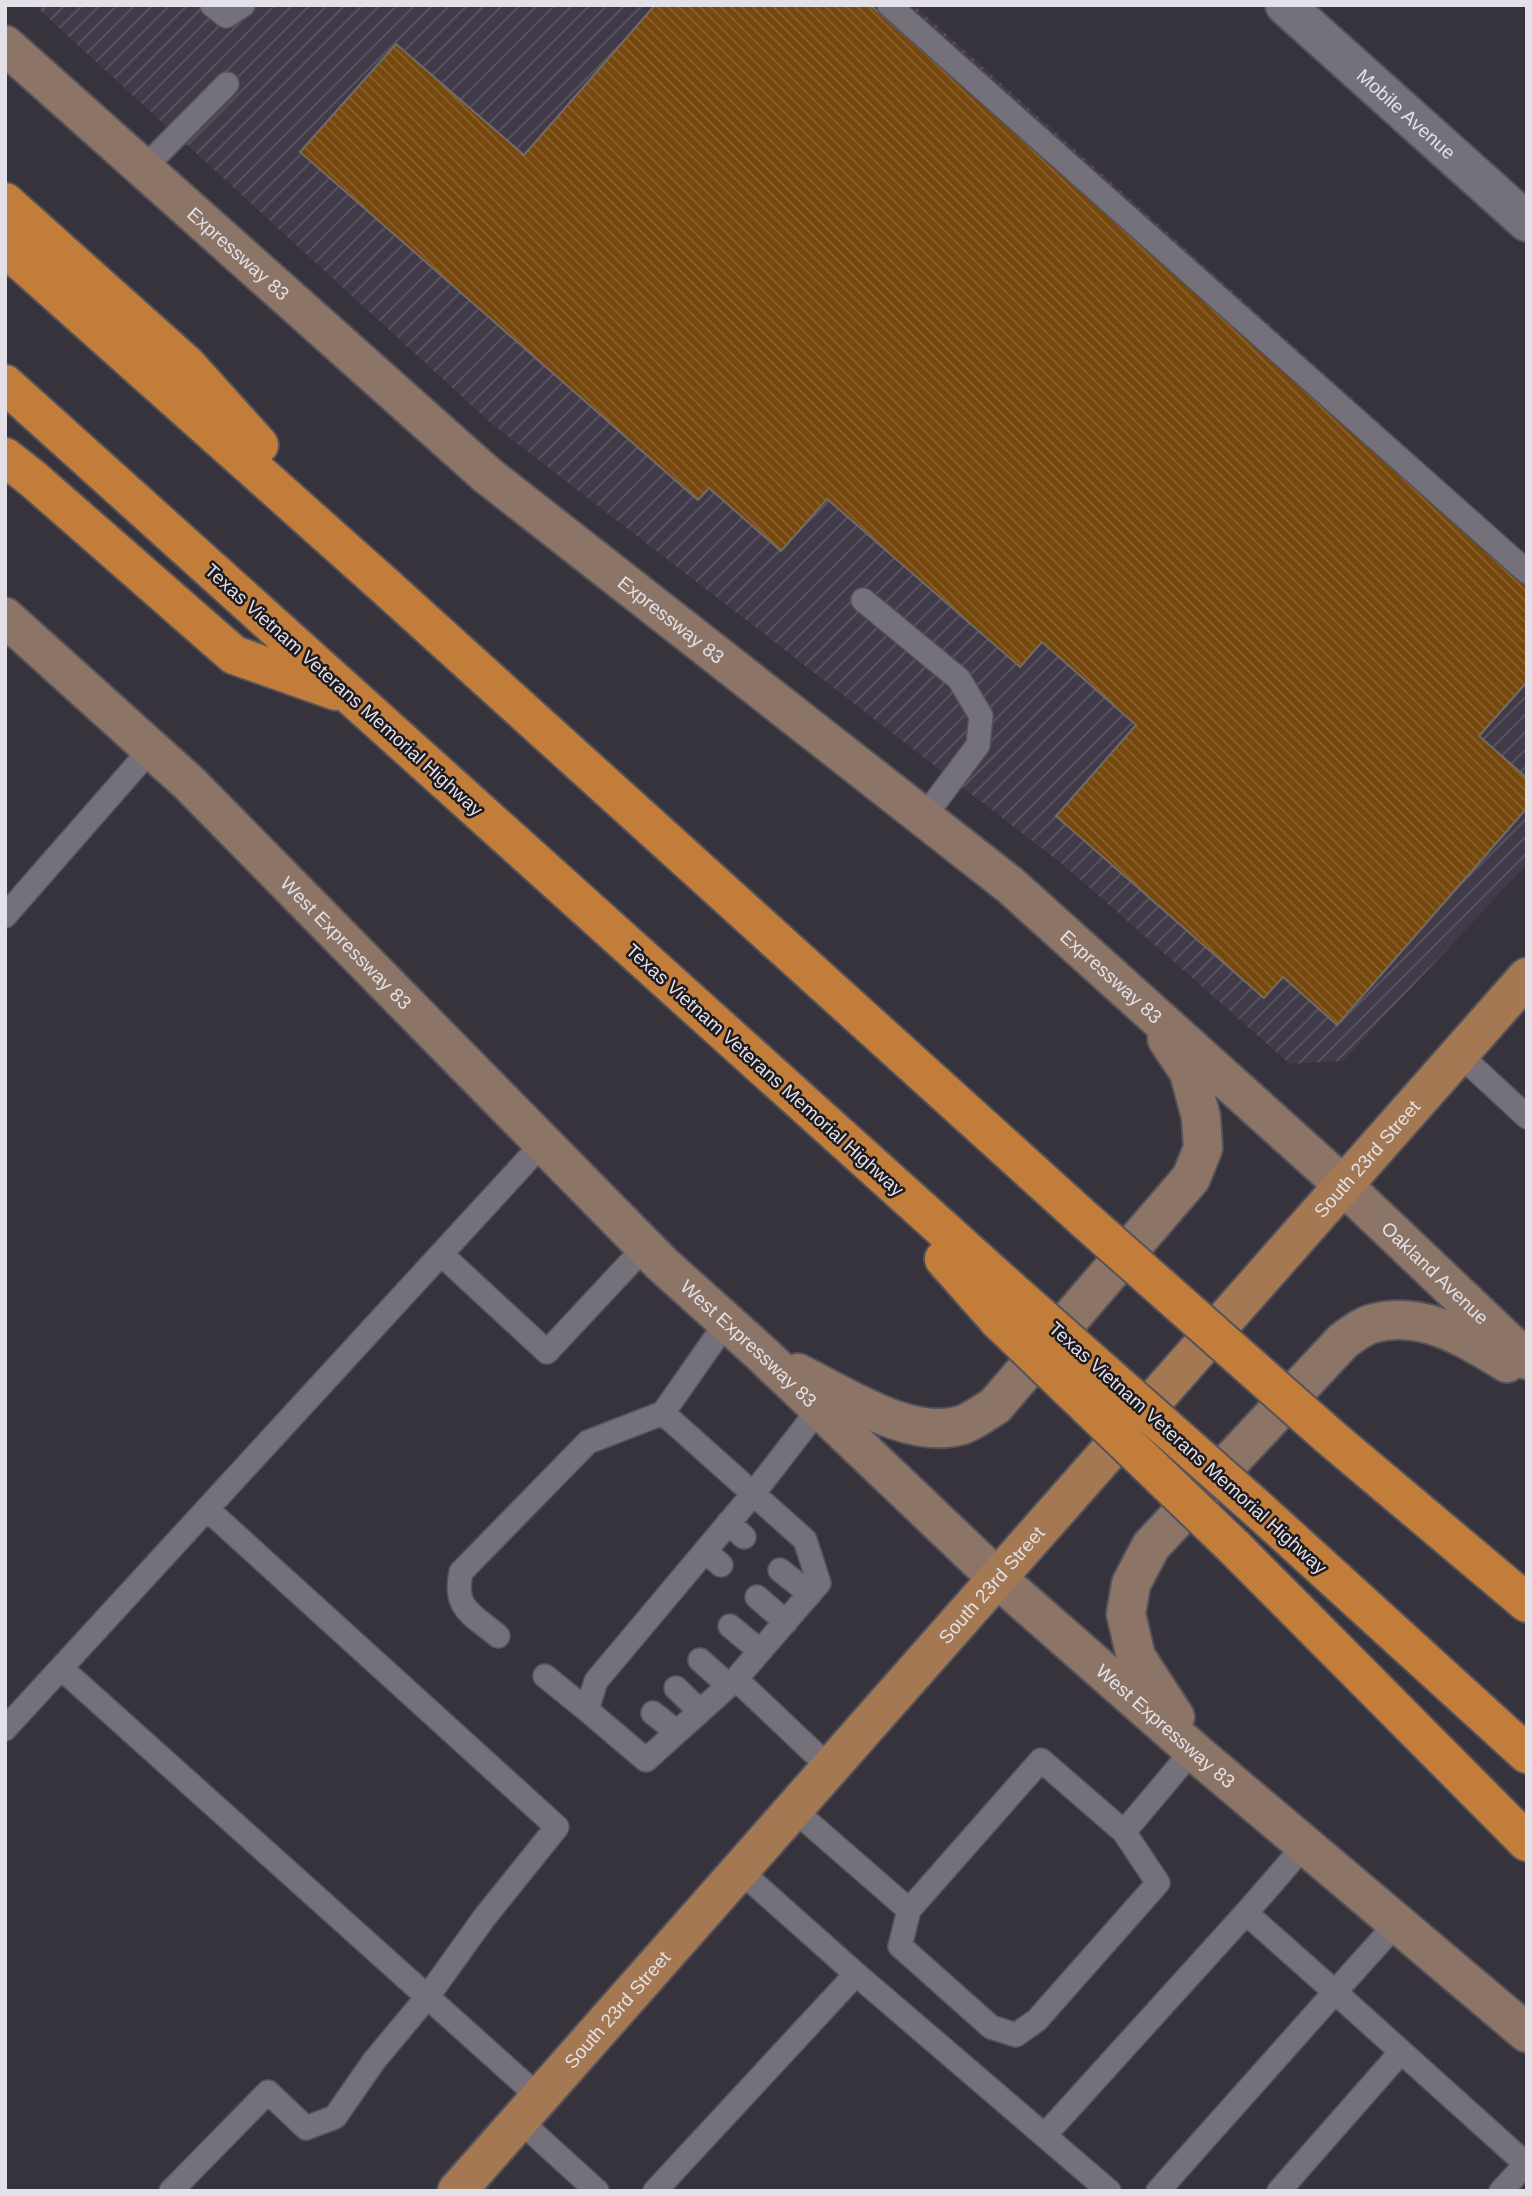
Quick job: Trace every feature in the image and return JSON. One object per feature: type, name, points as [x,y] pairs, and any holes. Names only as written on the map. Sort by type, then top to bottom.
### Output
[{"type":"highway","points":[[5,202],[187,365],[384,585]]},
{"type":"highway","points":[[5,247],[384,585],[1084,1219],[1330,1437],[1527,1603]]},
{"type":"highway","name":"Texas Vietnam Veterans Memorial Highway","points":[[5,384],[829,1129],[1007,1307],[1260,1511],[1527,1754]]},
{"type":"highway","points":[[5,457],[234,655],[352,697]]},
{"type":"highway","points":[[1007,1307],[1233,1546],[1527,1842]]},
{"type":"main road","name":"Expressway 83","points":[[5,45],[487,475],[1010,885],[1343,1185]]},
{"type":"main road","name":"West Expressway 83","points":[[5,617],[198,793],[645,1247],[762,1354],[997,1578],[1198,1754],[1527,2033]]},
{"type":"main road","name":"South 23rd Street","points":[[457,2191],[1527,977]]},
{"type":"main road","points":[[762,1354],[890,1418],[928,1429],[961,1424],[995,1406],[1191,1178],[1203,1148],[1201,1117],[1189,1072],[1147,1009]]},
{"type":"main road","name":"Oakland Avenue","points":[[1343,1185],[1527,1360]]},
{"type":"main road","points":[[1198,1754],[1136,1657],[1126,1614],[1131,1584],[1151,1546],[1343,1341],[1368,1325],[1402,1318],[1456,1333],[1527,1375]]},
{"type":"street","name":"Mobile Avenue","points":[[1285,5],[1527,222]]},
{"type":"lane","points":[[212,5],[226,16],[243,5]]},
{"type":"lane","points":[[888,5],[1527,572]]},
{"type":"lane","points":[[144,169],[227,84]]},
{"type":"lane","points":[[863,600],[959,680],[981,716],[978,745],[924,817]]},
{"type":"lane","points":[[5,916],[151,748]]},
{"type":"lane","points":[[1459,1054],[1527,1117]]},
{"type":"lane","points":[[5,1729],[542,1143]]},
{"type":"lane","points":[[441,1254],[547,1352],[645,1247]]},
{"type":"lane","points":[[498,1636],[461,1604],[457,1588],[461,1572],[588,1442],[663,1413],[726,1323]]},
{"type":"lane","points":[[587,1710],[596,1681],[610,1677],[736,1530],[753,1494],[819,1409]]},
{"type":"lane","points":[[545,1676],[646,1760],[732,1682],[819,1583],[805,1540],[663,1413]]},
{"type":"lane","points":[[171,2191],[268,2092],[306,2128],[335,2118],[374,2061],[428,1996],[484,1919],[557,1828],[207,1509]]},
{"type":"lane","points":[[780,1570],[810,1594]]},
{"type":"lane","points":[[757,1597],[786,1622]]},
{"type":"lane","points":[[730,1626],[760,1651]]},
{"type":"lane","points":[[700,1660],[732,1682],[830,1768]]},
{"type":"lane","points":[[61,1668],[428,1996],[529,2109],[597,2191]]},
{"type":"lane","points":[[676,1688],[700,1711]]},
{"type":"lane","points":[[653,1713],[677,1732]]},
{"type":"lane","points":[[1124,1832],[1198,1754]]},
{"type":"lane","points":[[1041,1760],[1124,1832],[1158,1883],[1037,2020],[1016,2035],[991,2027],[900,1946],[909,1910],[1041,1760]]},
{"type":"lane","points":[[793,1809],[909,1910]]},
{"type":"lane","points":[[1045,2135],[1305,1845]]},
{"type":"lane","points":[[739,1870],[1109,2191]]},
{"type":"lane","points":[[1246,1913],[1526,2164],[1501,2191]]},
{"type":"lane","points":[[1167,2188],[1397,1923]]},
{"type":"lane","points":[[655,2191],[856,1974]]},
{"type":"lane","points":[[1279,2191],[1401,2052]]},
{"type":"shaded area","points":[[34,5],[914,5],[1527,555],[1527,864],[1343,1061],[1290,1064],[1067,868],[492,424]]},
{"type":"building","points":[[655,5],[870,5],[1527,579],[1527,682],[1479,736],[1527,778],[1527,808],[1337,1025],[1283,977],[1264,998],[1056,816],[1136,725],[1042,642],[1020,667],[827,499],[781,551],[709,488],[698,500],[300,152],[396,44],[524,155]]}]
